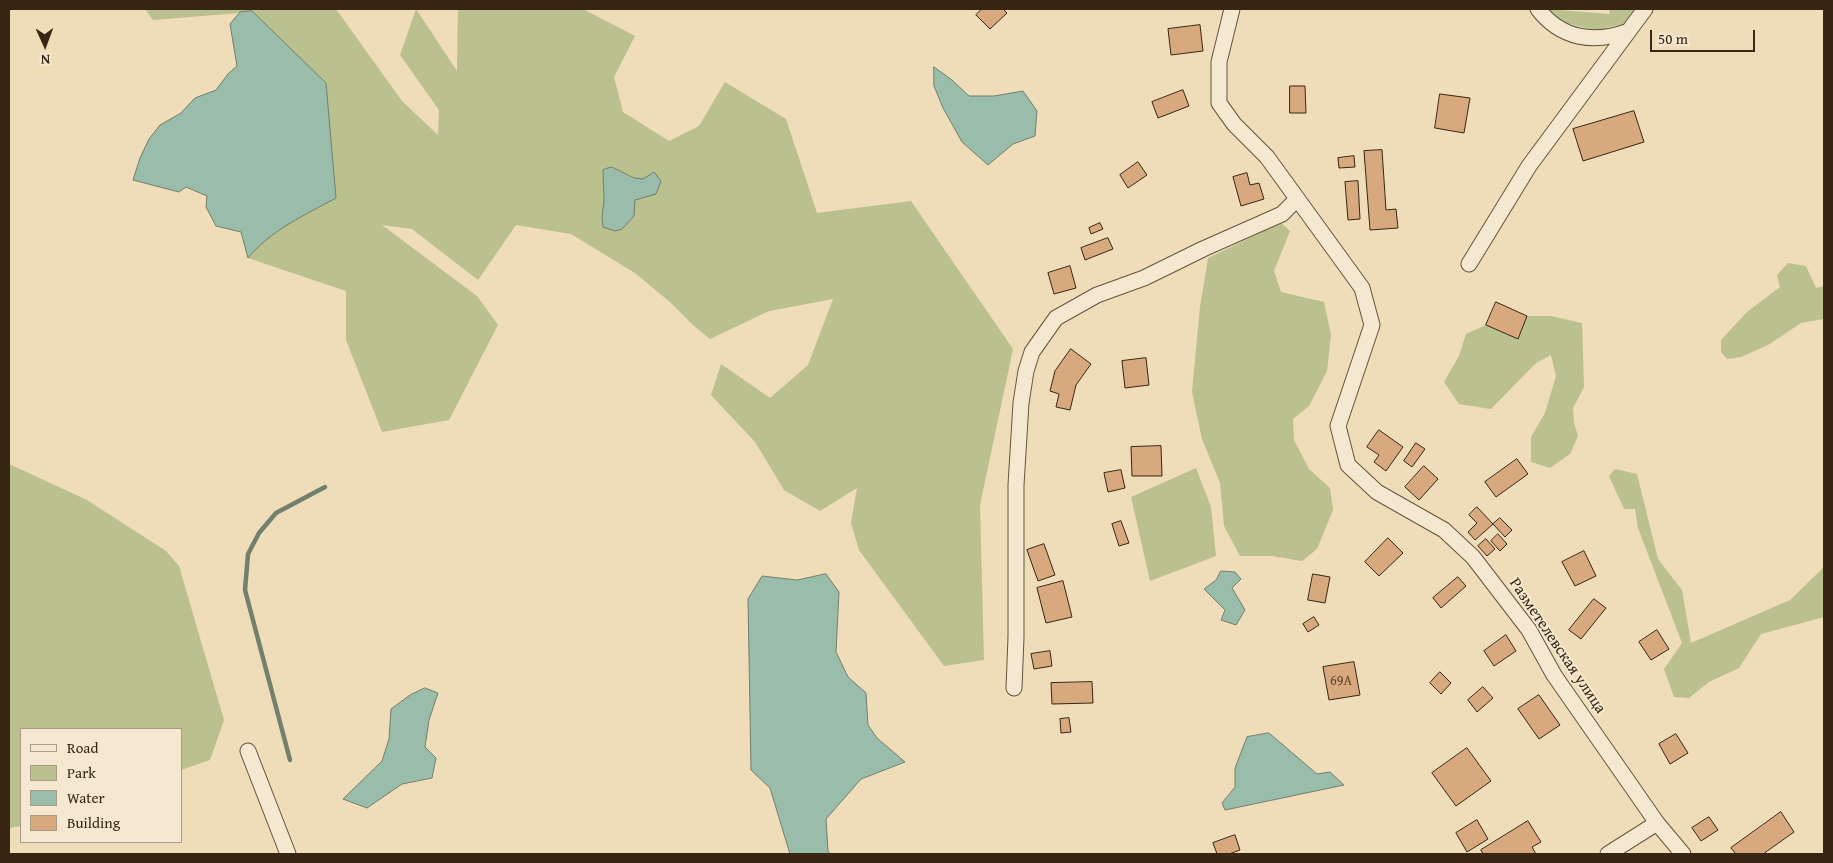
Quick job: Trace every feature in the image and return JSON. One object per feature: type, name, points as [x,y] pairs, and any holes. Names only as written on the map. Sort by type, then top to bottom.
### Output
[{"type":"street","name":"Разметелевская улица","points":[[1232,9],[1219,62],[1219,103],[1234,124],[1267,157],[1362,288],[1372,324],[1338,426],[1348,465],[1377,492],[1444,530],[1473,558],[1528,630],[1554,675],[1657,823],[1683,854]]},
{"type":"street","points":[[1538,9],[1553,25],[1569,35],[1578,37],[1616,36],[1629,31]]},
{"type":"street","points":[[1469,264],[1529,166],[1645,9]]},
{"type":"street","points":[[1014,688],[1016,485],[1020,403],[1032,352],[1056,318],[1097,295],[1144,278],[1282,214],[1296,199]]},
{"type":"street","points":[[248,751],[288,854]]},
{"type":"street","points":[[1608,854],[1657,823]]},
{"type":"green space","points":[[145,9],[336,9],[402,101],[438,135],[439,110],[400,55],[416,9],[457,71],[458,9],[583,9],[635,36],[614,77],[623,112],[669,141],[699,126],[725,82],[786,119],[817,213],[911,201],[1013,349],[980,505],[984,660],[944,666],[859,550],[851,523],[857,488],[820,511],[784,490],[755,442],[711,395],[721,364],[770,398],[808,365],[833,299],[769,311],[710,339],[635,273],[571,234],[516,225],[478,280],[412,229],[382,225],[477,296],[498,325],[449,420],[382,432],[346,340],[346,291],[248,258],[241,232],[216,226],[206,207],[207,196],[186,187],[179,192],[133,180],[149,139],[160,125],[181,113],[195,98],[216,90],[228,74],[237,66],[230,24],[240,13],[153,20]]},
{"type":"green space","points":[[1547,9],[1609,14],[1610,9],[1638,9],[1625,24],[1593,30],[1563,22]]},
{"type":"green space","points":[[1281,223],[1290,231],[1274,271],[1281,292],[1324,302],[1331,335],[1327,371],[1309,406],[1293,419],[1294,440],[1309,469],[1330,488],[1333,510],[1317,549],[1302,561],[1272,556],[1240,556],[1224,526],[1220,483],[1202,439],[1192,392],[1200,307],[1208,258]]},
{"type":"green space","points":[[1788,263],[1806,266],[1816,288],[1824,286],[1824,319],[1801,323],[1768,345],[1741,357],[1727,359],[1721,352],[1721,340],[1747,312],[1780,287],[1777,275]]},
{"type":"green space","points":[[1527,316],[1551,316],[1582,323],[1584,387],[1573,408],[1574,423],[1578,436],[1570,454],[1550,468],[1531,462],[1531,437],[1545,413],[1556,376],[1551,355],[1536,363],[1491,409],[1459,404],[1444,382],[1459,356],[1466,334],[1486,325],[1517,339]]},
{"type":"green space","points":[[9,464],[87,500],[166,551],[179,566],[224,720],[210,760],[182,770],[182,728],[20,728],[20,826],[9,828]]},
{"type":"green space","points":[[1196,468],[1211,507],[1216,556],[1150,581],[1131,497]]},
{"type":"green space","points":[[1615,469],[1637,474],[1658,559],[1682,590],[1691,643],[1790,600],[1824,567],[1824,617],[1761,634],[1739,668],[1709,682],[1689,698],[1674,697],[1664,669],[1682,643],[1638,528],[1635,509],[1624,509],[1609,476]]},
{"type":"water","points":[[252,11],[326,83],[336,198],[278,231],[248,258],[241,232],[216,226],[206,207],[207,196],[186,187],[179,192],[133,180],[149,139],[160,125],[181,113],[195,98],[216,90],[228,74],[237,66],[230,24],[240,12]]},
{"type":"water","points":[[934,67],[969,96],[994,96],[1023,91],[1037,111],[1035,136],[1013,144],[988,165],[962,142],[943,108],[934,86]]},
{"type":"water","points":[[612,167],[634,178],[643,179],[654,172],[661,181],[656,194],[635,200],[634,216],[622,229],[615,231],[603,227],[602,217],[604,200],[603,170]]},
{"type":"water","points":[[1221,571],[1235,572],[1241,579],[1232,588],[1245,610],[1236,625],[1221,620],[1225,610],[1204,589],[1216,580]]},
{"type":"water","points":[[826,574],[839,592],[836,652],[848,677],[866,693],[868,725],[877,738],[905,762],[861,779],[826,819],[828,851],[830,854],[790,854],[770,788],[751,770],[748,599],[762,576],[797,580]]},
{"type":"water","points":[[425,688],[438,693],[429,720],[425,747],[436,758],[432,778],[402,784],[367,808],[343,799],[382,761],[389,739],[391,709],[410,695]]},
{"type":"water","points":[[1269,733],[1317,774],[1330,772],[1344,785],[1225,810],[1222,803],[1235,787],[1235,768],[1247,737]]},
{"type":"building","points":[[982,9],[1003,9],[1007,13],[990,29],[976,15]]},
{"type":"building","points":[[1200,25],[1203,51],[1171,55],[1168,29]]},
{"type":"building","points":[[1290,86],[1305,86],[1306,113],[1290,113]]},
{"type":"building","points":[[1183,90],[1189,106],[1158,118],[1152,102]]},
{"type":"building","points":[[1440,94],[1470,98],[1464,133],[1435,128]]},
{"type":"building","points":[[1634,111],[1644,142],[1583,161],[1573,129]]},
{"type":"building","points":[[1382,150],[1386,210],[1396,209],[1398,228],[1370,230],[1364,151]]},
{"type":"building","points":[[1354,156],[1355,167],[1339,168],[1338,158]]},
{"type":"building","points":[[1138,162],[1147,175],[1128,188],[1120,175]]},
{"type":"building","points":[[1247,173],[1250,185],[1259,183],[1264,199],[1241,206],[1233,177]]},
{"type":"building","points":[[1358,181],[1360,219],[1348,220],[1345,182]]},
{"type":"building","points":[[1100,223],[1103,229],[1091,234],[1089,228]]},
{"type":"building","points":[[1108,238],[1113,249],[1085,260],[1081,248]]},
{"type":"building","points":[[1070,266],[1076,288],[1054,294],[1048,273]]},
{"type":"building","points":[[1496,302],[1527,316],[1518,339],[1486,325]]},
{"type":"building","points":[[1071,349],[1091,364],[1076,385],[1070,410],[1056,407],[1059,394],[1050,391],[1055,371]]},
{"type":"building","points":[[1146,358],[1149,385],[1125,388],[1122,361]]},
{"type":"building","points":[[1379,430],[1403,447],[1386,471],[1374,462],[1379,455],[1367,447]]},
{"type":"building","points":[[1416,443],[1425,449],[1412,467],[1404,461]]},
{"type":"building","points":[[1161,446],[1162,476],[1132,476],[1131,447]]},
{"type":"building","points":[[1517,459],[1528,474],[1496,497],[1485,482]]},
{"type":"building","points":[[1424,466],[1438,479],[1419,500],[1405,487]]},
{"type":"building","points":[[1121,470],[1125,488],[1108,492],[1104,473]]},
{"type":"building","points":[[1477,507],[1493,524],[1475,540],[1468,532],[1477,523],[1469,515]]},
{"type":"building","points":[[1500,518],[1512,530],[1505,537],[1493,524]]},
{"type":"building","points":[[1121,521],[1129,543],[1119,546],[1112,524]]},
{"type":"building","points":[[1498,534],[1507,544],[1500,551],[1491,541]]},
{"type":"building","points":[[1388,538],[1403,553],[1379,576],[1365,562]]},
{"type":"building","points":[[1486,539],[1495,549],[1487,556],[1478,546]]},
{"type":"building","points":[[1044,544],[1055,575],[1038,581],[1027,550]]},
{"type":"building","points":[[1584,551],[1596,576],[1575,586],[1562,562]]},
{"type":"building","points":[[1313,574],[1330,577],[1325,603],[1308,600]]},
{"type":"building","points":[[1458,577],[1466,586],[1441,608],[1433,598]]},
{"type":"building","points":[[1063,581],[1072,617],[1046,623],[1037,588]]},
{"type":"building","points":[[1594,599],[1606,608],[1581,639],[1569,630]]},
{"type":"building","points":[[1314,617],[1319,625],[1308,632],[1303,624]]},
{"type":"building","points":[[1657,630],[1669,649],[1651,660],[1639,642]]},
{"type":"building","points":[[1506,635],[1516,651],[1494,666],[1484,651]]},
{"type":"building","points":[[1050,651],[1052,666],[1034,669],[1031,654]]},
{"type":"building","points":[[1354,662],[1360,695],[1329,700],[1323,667]]},
{"type":"building","points":[[1440,672],[1451,683],[1441,694],[1430,683]]},
{"type":"building","points":[[1092,682],[1093,703],[1052,704],[1051,683]]},
{"type":"building","points":[[1483,687],[1493,698],[1477,712],[1468,700]]},
{"type":"building","points":[[1539,695],[1560,725],[1539,739],[1518,709]]},
{"type":"building","points":[[1069,718],[1071,732],[1061,733],[1060,719]]},
{"type":"building","points":[[1676,734],[1688,753],[1670,764],[1659,744]]},
{"type":"building","points":[[1467,748],[1491,781],[1456,806],[1432,773]]},
{"type":"building","points":[[1781,812],[1794,832],[1763,854],[1736,854],[1731,848]]},
{"type":"building","points":[[1709,817],[1718,830],[1701,841],[1692,828]]},
{"type":"building","points":[[1477,820],[1488,839],[1467,852],[1456,833]]},
{"type":"building","points":[[1528,821],[1541,842],[1532,847],[1536,854],[1483,854],[1481,850]]},
{"type":"building","points":[[1235,835],[1240,850],[1229,854],[1217,854],[1213,843]]},
{"type":"waterway","points":[[290,760],[245,590],[248,554],[259,533],[276,513],[325,487]]}]
